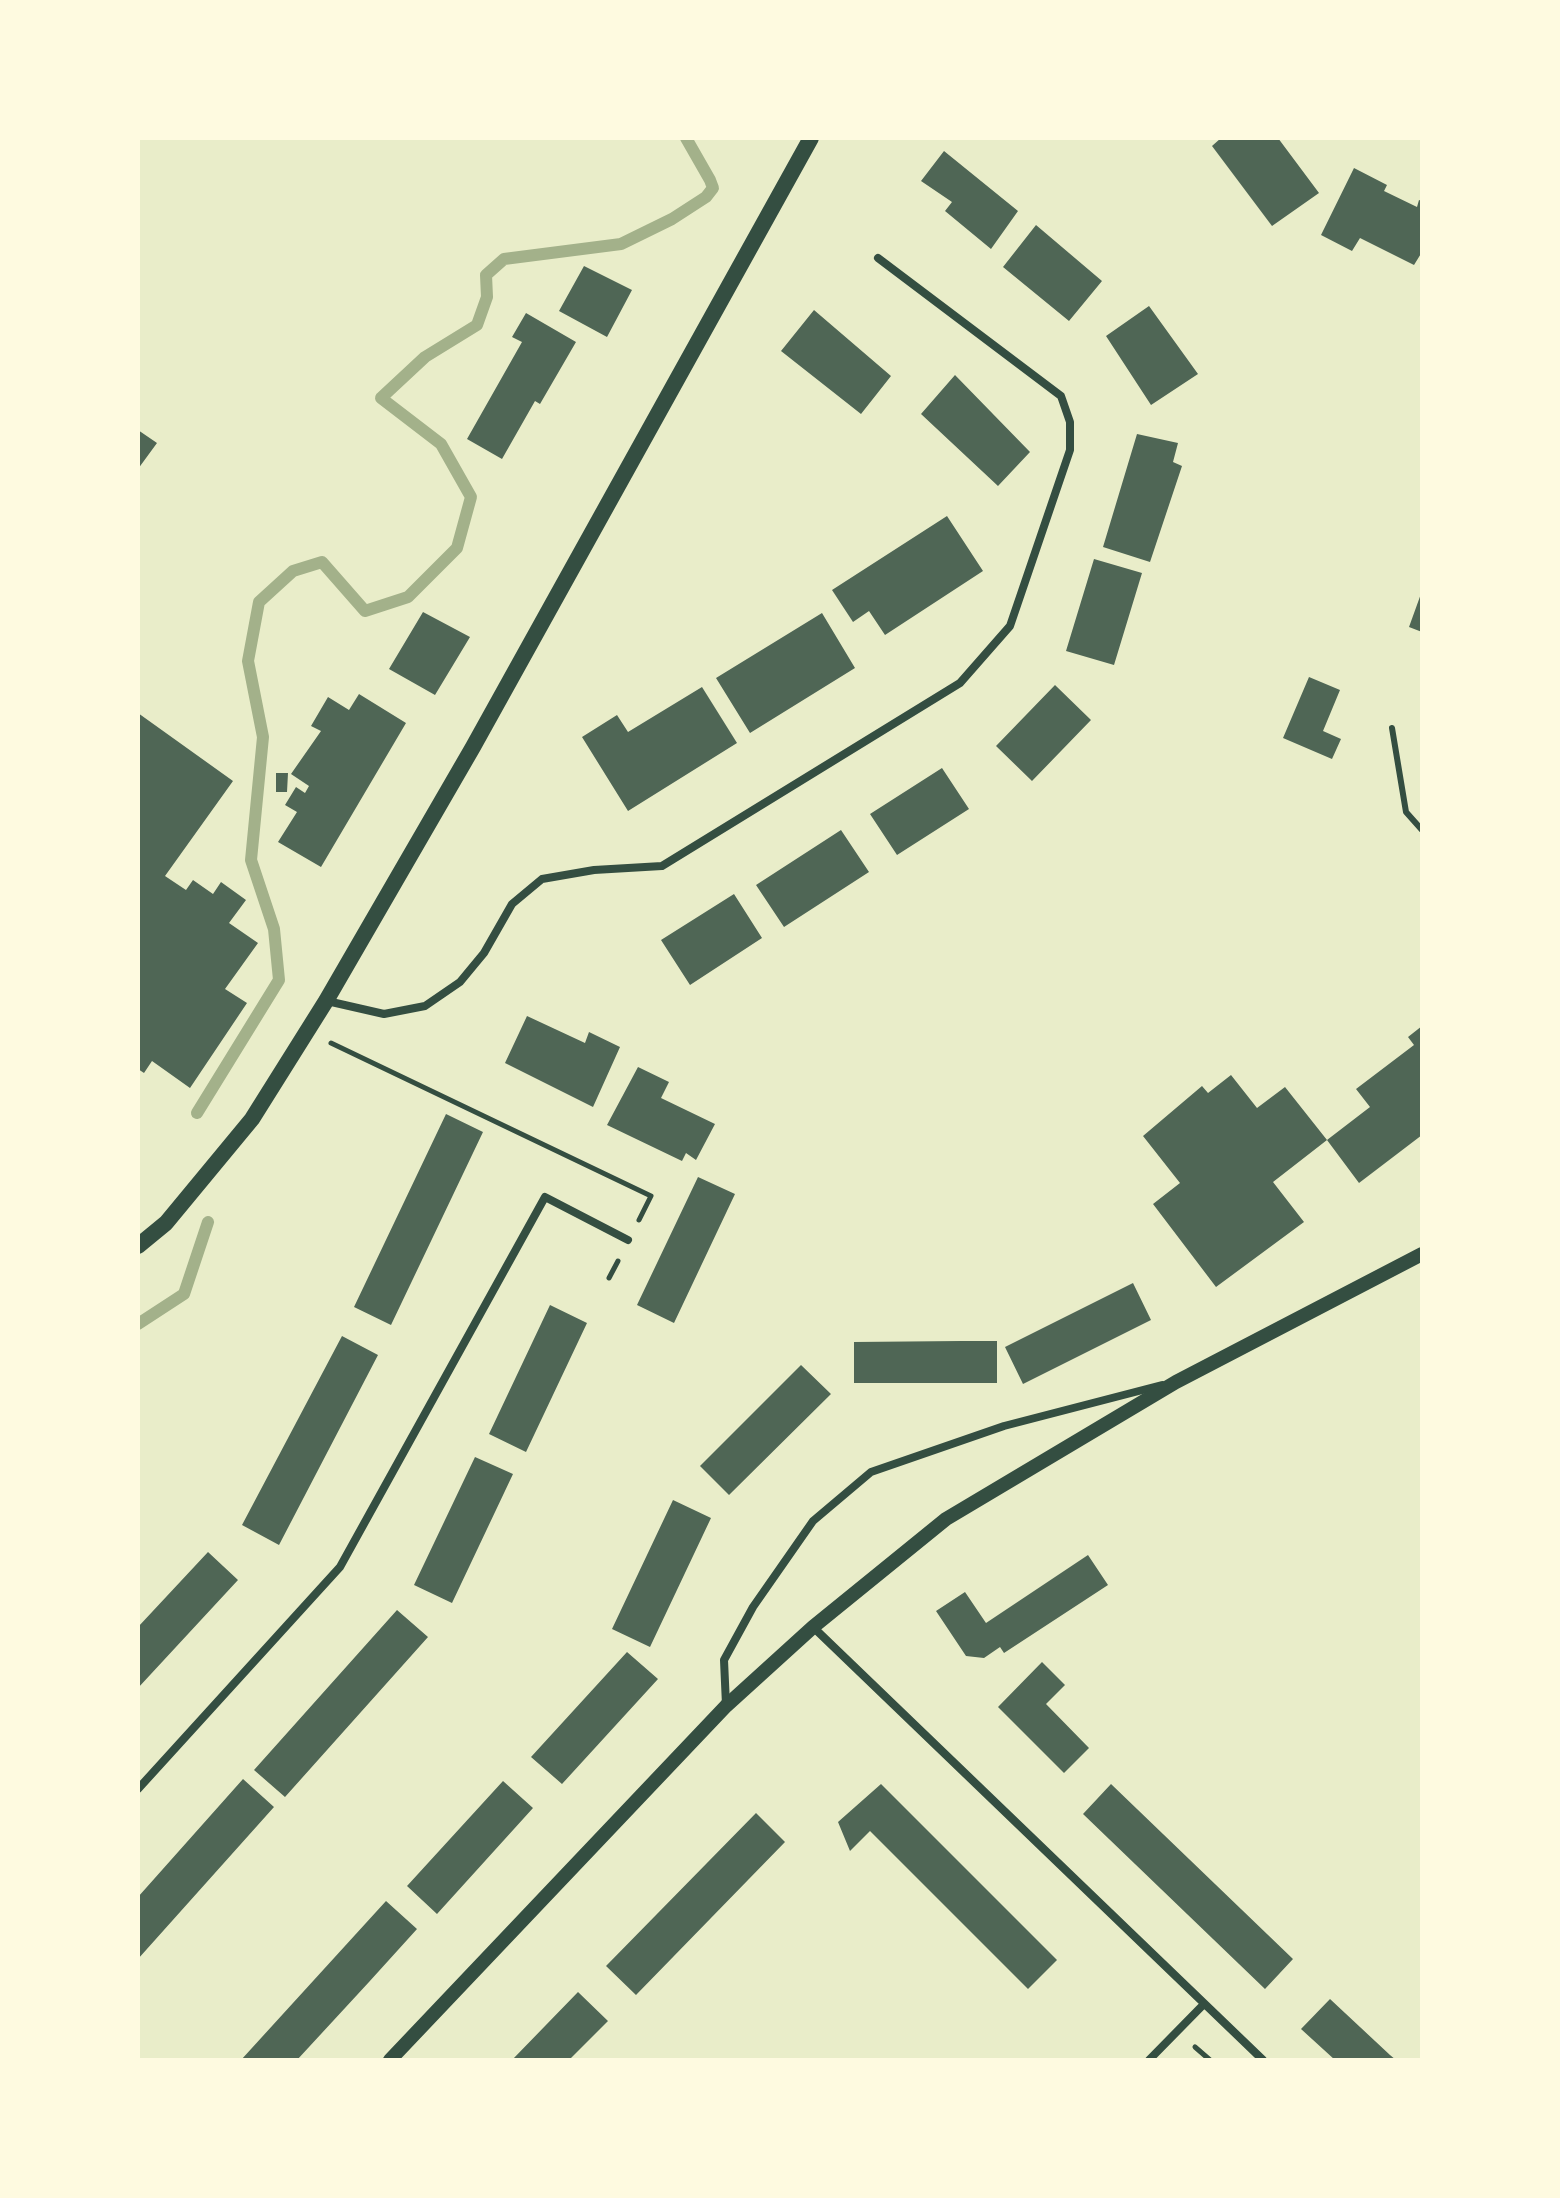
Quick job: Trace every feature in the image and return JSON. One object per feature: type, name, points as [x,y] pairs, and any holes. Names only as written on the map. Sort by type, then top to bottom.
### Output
[{"type":"main road","points":[[138,1246],[166,1223],[252,1119],[326,1001],[465,760],[811,138]]},
{"type":"street","points":[[326,1001],[384,1014],[425,1006],[460,982],[484,953],[512,904],[542,879],[594,870],[662,866],[960,683],[1010,626],[1070,450],[1070,422],[1061,396],[878,258]]},
{"type":"street","points":[[138,1789],[340,1567],[545,1197],[628,1240]]},
{"type":"street","points":[[390,2060],[726,1706],[813,1627],[946,1519],[1176,1382],[1422,1254]]},
{"type":"street","points":[[726,1706],[724,1660],[753,1607],[813,1521],[871,1472],[1004,1426],[1176,1382]]},
{"type":"street","points":[[813,1627],[1263,2060]]},
{"type":"street","points":[[1149,2060],[1203,2005]]},
{"type":"lane","points":[[1392,728],[1406,812],[1422,830]]},
{"type":"path","points":[[362,1057],[651,1196],[609,1278]]},
{"type":"building","points":[[1221,138],[1278,138],[1319,193],[1272,226],[1212,146]]},
{"type":"building","points":[[944,151],[1018,211],[991,249],[945,211],[952,202],[921,181]]},
{"type":"building","points":[[1354,168],[1387,185],[1384,191],[1417,207],[1419,200],[1422,201],[1422,252],[1414,265],[1360,238],[1352,251],[1321,235]]},
{"type":"building","points":[[1036,225],[1102,281],[1069,321],[1003,267]]},
{"type":"building","points":[[584,266],[632,290],[607,337],[559,311]]},
{"type":"building","points":[[1149,306],[1198,374],[1151,405],[1106,336]]},
{"type":"building","points":[[814,310],[891,376],[861,414],[781,351]]},
{"type":"building","points":[[526,313],[576,342],[540,404],[535,401],[502,459],[467,439],[522,342],[512,337]]},
{"type":"building","points":[[955,375],[1030,452],[998,486],[921,414]]},
{"type":"building","points":[[138,430],[157,443],[138,469]]},
{"type":"building","points":[[1137,434],[1178,443],[1173,462],[1182,466],[1150,562],[1103,547]]},
{"type":"building","points":[[947,516],[983,571],[885,635],[869,611],[853,622],[832,590]]},
{"type":"building","points":[[1094,559],[1142,573],[1114,665],[1066,651]]},
{"type":"building","points":[[1422,591],[1422,632],[1409,627]]},
{"type":"building","points":[[423,612],[470,637],[435,695],[389,669]]},
{"type":"building","points":[[822,613],[855,668],[750,733],[716,678]]},
{"type":"building","points":[[1309,677],[1340,690],[1323,731],[1341,739],[1332,759],[1283,738]]},
{"type":"building","points":[[1055,685],[1091,720],[1032,781],[996,746]]},
{"type":"building","points":[[702,687],[737,743],[628,811],[582,737],[617,715],[628,732]]},
{"type":"building","points":[[359,694],[406,723],[321,867],[278,842],[297,812],[285,805],[296,787],[305,793],[309,786],[291,774],[321,731],[311,726],[328,697],[349,710]]},
{"type":"building","points":[[138,713],[233,781],[165,876],[186,890],[193,880],[213,894],[221,882],[246,900],[229,923],[258,943],[225,989],[247,1003],[190,1088],[152,1061],[144,1073],[138,1069]]},
{"type":"building","points":[[942,768],[969,809],[897,855],[870,814]]},
{"type":"building","points":[[276,773],[288,773],[287,792],[276,792]]},
{"type":"building","points":[[841,830],[869,872],[784,927],[756,885]]},
{"type":"building","points":[[734,894],[762,938],[690,985],[661,940]]},
{"type":"building","points":[[527,1016],[585,1043],[589,1032],[620,1047],[593,1107],[505,1063]]},
{"type":"building","points":[[1422,1026],[1422,1135],[1359,1183],[1327,1140],[1370,1107],[1356,1089],[1414,1045],[1408,1037]]},
{"type":"building","points":[[638,1067],[669,1082],[661,1098],[715,1124],[696,1160],[686,1153],[682,1161],[607,1125]]},
{"type":"building","points":[[1231,1075],[1257,1108],[1285,1087],[1327,1140],[1273,1182],[1304,1222],[1216,1287],[1153,1204],[1180,1183],[1143,1136],[1202,1086],[1208,1093]]},
{"type":"building","points":[[446,1114],[483,1132],[391,1325],[354,1307]]},
{"type":"building","points":[[698,1177],[735,1194],[674,1323],[637,1305]]},
{"type":"building","points":[[1133,1283],[1151,1320],[1023,1384],[1005,1347]]},
{"type":"building","points":[[550,1305],[587,1323],[526,1452],[489,1434]]},
{"type":"building","points":[[342,1336],[378,1355],[279,1545],[242,1525]]},
{"type":"building","points":[[997,1341],[997,1383],[854,1383],[854,1342]]},
{"type":"building","points":[[801,1365],[831,1394],[729,1495],[700,1466]]},
{"type":"building","points":[[475,1457],[513,1474],[452,1603],[414,1585]]},
{"type":"building","points":[[673,1500],[711,1518],[650,1647],[612,1629]]},
{"type":"building","points":[[208,1552],[238,1580],[138,1688],[138,1627]]},
{"type":"building","points":[[1088,1555],[1108,1585],[1004,1653],[1000,1647],[984,1658],[966,1656],[936,1611],[965,1592],[986,1623]]},
{"type":"building","points":[[397,1610],[428,1637],[285,1797],[254,1770]]},
{"type":"building","points":[[627,1652],[658,1679],[562,1784],[531,1757]]},
{"type":"building","points":[[1042,1662],[1065,1685],[1046,1704],[1089,1748],[1064,1773],[998,1707]]},
{"type":"building","points":[[243,1779],[274,1807],[138,1959],[138,1897]]},
{"type":"building","points":[[503,1781],[533,1808],[437,1914],[407,1886]]},
{"type":"building","points":[[881,1784],[1057,1960],[1028,1989],[870,1831],[850,1851],[838,1822]]},
{"type":"building","points":[[1111,1784],[1293,1959],[1265,1989],[1083,1814]]},
{"type":"building","points":[[756,1813],[785,1842],[636,1995],[606,1966]]},
{"type":"building","points":[[386,1901],[417,1929],[369,1982],[297,2060],[241,2060]]},
{"type":"building","points":[[578,1992],[608,2021],[569,2060],[512,2060]]},
{"type":"building","points":[[1330,1999],[1396,2060],[1335,2060],[1301,2029]]},
{"type":"waterway","points":[[197,1113],[279,980],[274,929],[251,860],[263,737],[248,661],[259,602],[293,571],[322,562],[365,611],[408,597],[457,548],[471,497],[441,444],[381,398],[425,357],[477,325],[487,297],[486,275],[504,259],[621,244],[672,219],[706,197],[713,188],[686,138]]},
{"type":"waterway","points":[[138,1324],[184,1294],[208,1222]]}]
